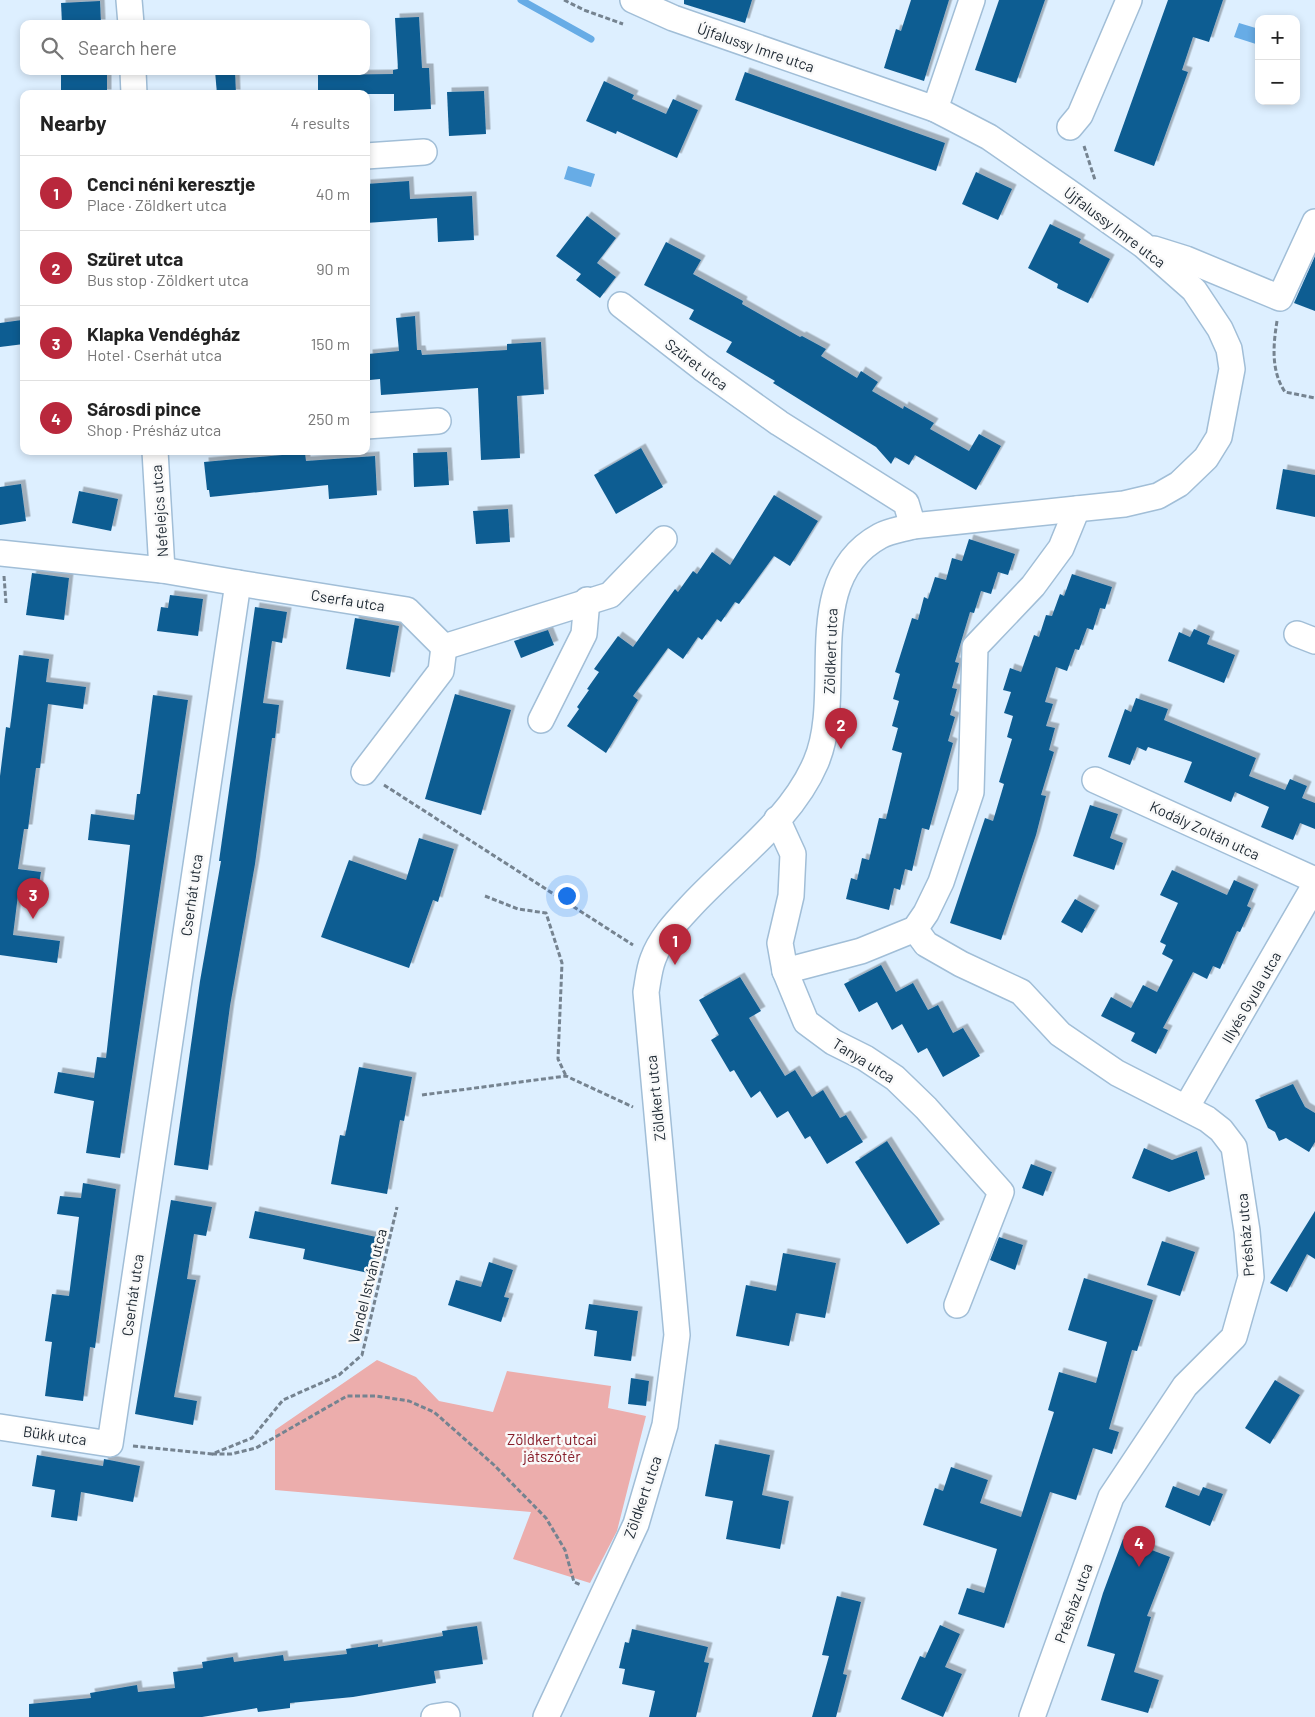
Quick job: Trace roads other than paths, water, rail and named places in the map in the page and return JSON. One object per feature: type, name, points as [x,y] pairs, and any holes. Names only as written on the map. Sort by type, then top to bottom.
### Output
[{"type":"street","points":[[129,0],[131,20]]},
{"type":"street","name":"Újfalussy Imre utca","points":[[634,0],[677,9],[935,108],[989,137],[1143,245],[1194,290],[1220,329],[1229,349],[1232,369],[1219,437],[1206,458],[1179,484],[1158,496],[1131,503],[913,526],[881,535]]},
{"type":"street","points":[[935,108],[972,0]]},
{"type":"street","points":[[1079,134],[1080,115],[1129,0]]},
{"type":"street","points":[[133,75],[134,90]]},
{"type":"street","points":[[370,156],[424,152]]},
{"type":"street","points":[[1143,245],[1186,259],[1280,298],[1315,222]]},
{"type":"street","name":"Szüret utca","points":[[621,305],[702,368],[778,423],[906,503],[913,526]]},
{"type":"street","points":[[370,426],[438,421]]},
{"type":"street","name":"Nefelejcs utca","points":[[155,455],[162,570]]},
{"type":"street","points":[[785,971],[861,951],[915,929],[926,913],[941,882],[971,792],[975,647],[1033,586],[1061,548],[1077,509]]},
{"type":"street","name":"Zöldkert utca","points":[[546,1717],[636,1524],[665,1426],[677,1335],[646,992],[653,958],[669,930],[712,883],[777,819],[800,791],[816,762],[828,714],[829,628],[832,601],[840,581],[857,553],[881,535]]},
{"type":"street","points":[[364,772],[442,671],[444,647],[610,594],[664,540]]},
{"type":"street","points":[[0,553],[162,570],[238,583]]},
{"type":"street","name":"Cserfa utca","points":[[238,583],[407,610],[444,647]]},
{"type":"street","name":"Cserhát utca","points":[[110,1444],[238,583]]},
{"type":"street","points":[[541,720],[584,634],[587,600]]},
{"type":"street","name":"Kodály Zoltán utca","points":[[1095,780],[1315,880]]},
{"type":"street","name":"Tanya utca","points":[[777,819],[794,854],[791,896],[780,943],[785,971],[806,1022],[834,1042],[865,1058],[895,1078],[926,1108],[1000,1192],[957,1305]]},
{"type":"street","name":"Illyés Gyula utca","points":[[1186,1108],[1315,885]]},
{"type":"street","name":"Présház utca","points":[[915,929],[926,944],[961,964],[1021,992],[1060,1034],[1117,1073],[1207,1119],[1221,1130],[1234,1148],[1247,1231],[1251,1277],[1234,1338],[1185,1386],[1111,1496],[1032,1717]]},
{"type":"street","name":"Bükk utca","points":[[0,1427],[110,1444]]},
{"type":"water","points":[[1239,23],[1255,28],[1255,44],[1234,37]]},
{"type":"water","points":[[568,166],[595,174],[591,187],[564,179]]},
{"type":"waterway","points":[[521,0],[591,39]]},
{"type":"place","name":"Szüret utca","points":[[841,749]]},
{"type":"place","name":"Klapka Vendégház","points":[[33,919]]},
{"type":"place","name":"Cenci néni keresztje","points":[[675,965]]},
{"type":"place","name":"Sárosdi pince","points":[[1139,1567]]},
{"type":"park label","name":"Zöldkert utcai játszótér","points":[[552,1448]]}]
